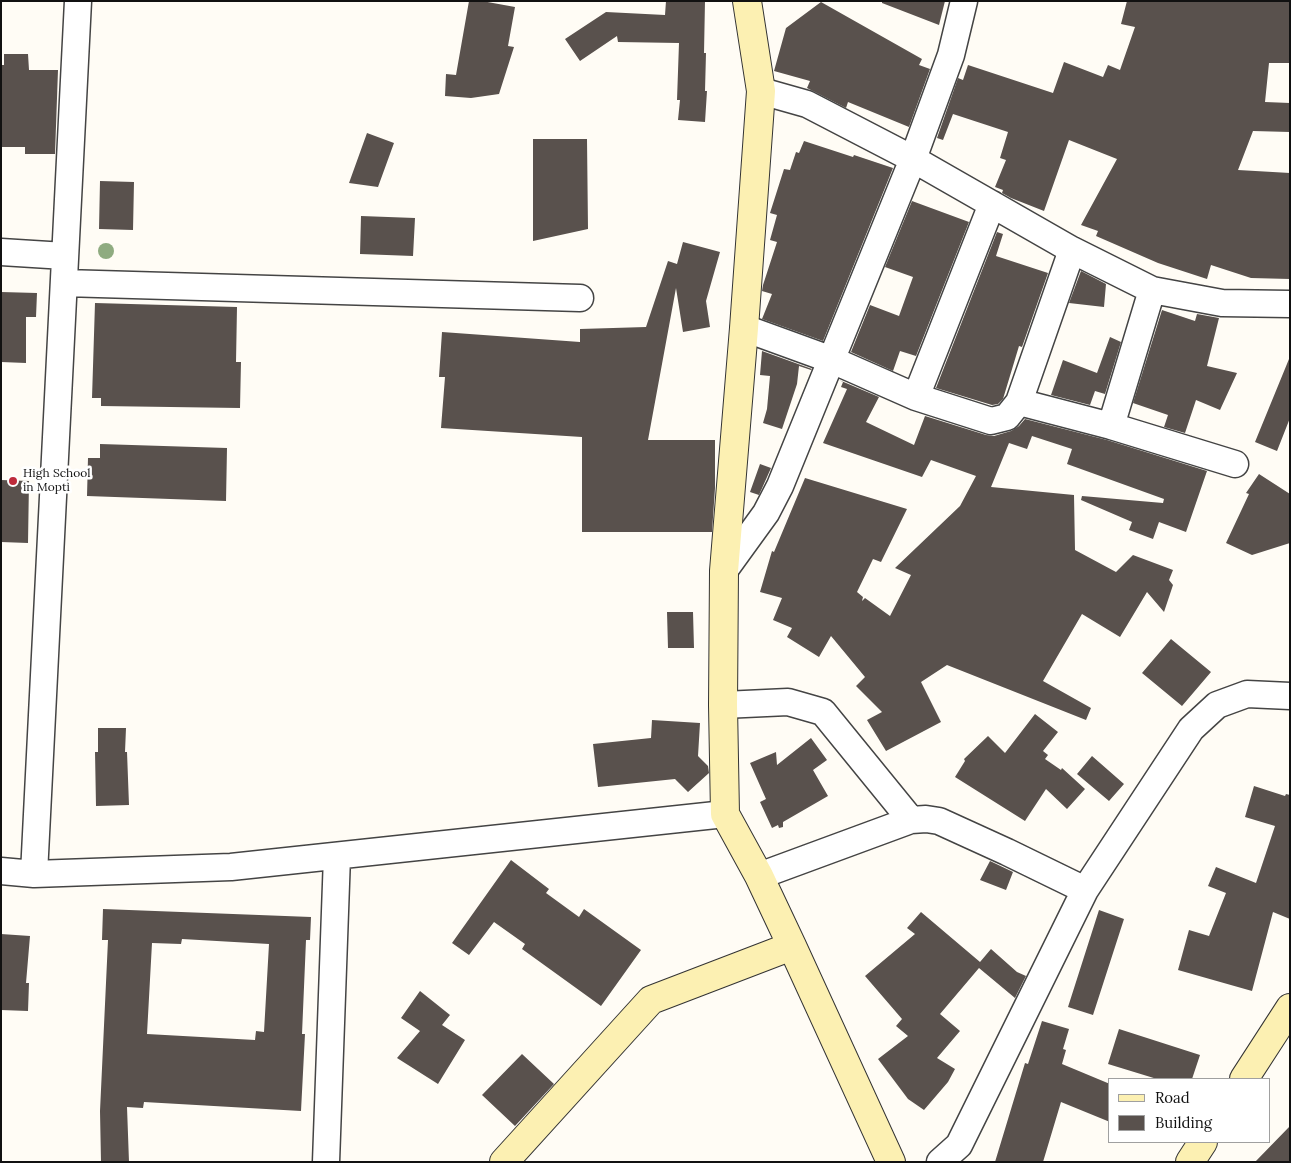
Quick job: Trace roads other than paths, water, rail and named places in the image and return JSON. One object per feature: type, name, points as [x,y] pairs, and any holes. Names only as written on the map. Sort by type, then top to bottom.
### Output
[{"type":"street","points":[[34,874],[78,1]]},
{"type":"street","points":[[747,1],[760,90],[744,328],[724,571],[724,814],[759,876],[891,1162]]},
{"type":"street","points":[[724,571],[766,513],[780,486],[914,159],[951,55],[964,1]]},
{"type":"street","points":[[760,90],[807,104],[914,159],[1072,250],[1152,290],[1222,302],[1290,304]]},
{"type":"street","points":[[916,397],[992,204]]},
{"type":"street","points":[[744,328],[832,360],[916,397],[991,421],[1007,417],[1019,402],[1072,250]]},
{"type":"street","points":[[1,252],[65,256]]},
{"type":"street","points":[[64,283],[580,298]]},
{"type":"street","points":[[1111,426],[1152,290]]},
{"type":"street","points":[[1019,402],[1111,426],[1235,464]]},
{"type":"street","points":[[940,1162],[959,1145],[1085,890],[1191,729],[1217,705],[1248,694],[1290,696]]},
{"type":"street","points":[[723,706],[788,702],[823,712],[911,820]]},
{"type":"street","points":[[1,871],[34,874],[232,867],[724,814]]},
{"type":"street","points":[[759,876],[911,820],[926,819],[939,821],[1085,890]]},
{"type":"street","points":[[326,1162],[337,856]]},
{"type":"street","points":[[504,1162],[651,1000],[792,946]]},
{"type":"street","points":[[1245,1078],[1290,1008]]},
{"type":"street","points":[[1190,1162],[1202,1143]]},
{"type":"place","name":"High School in Mopti","points":[[13,481]]}]
